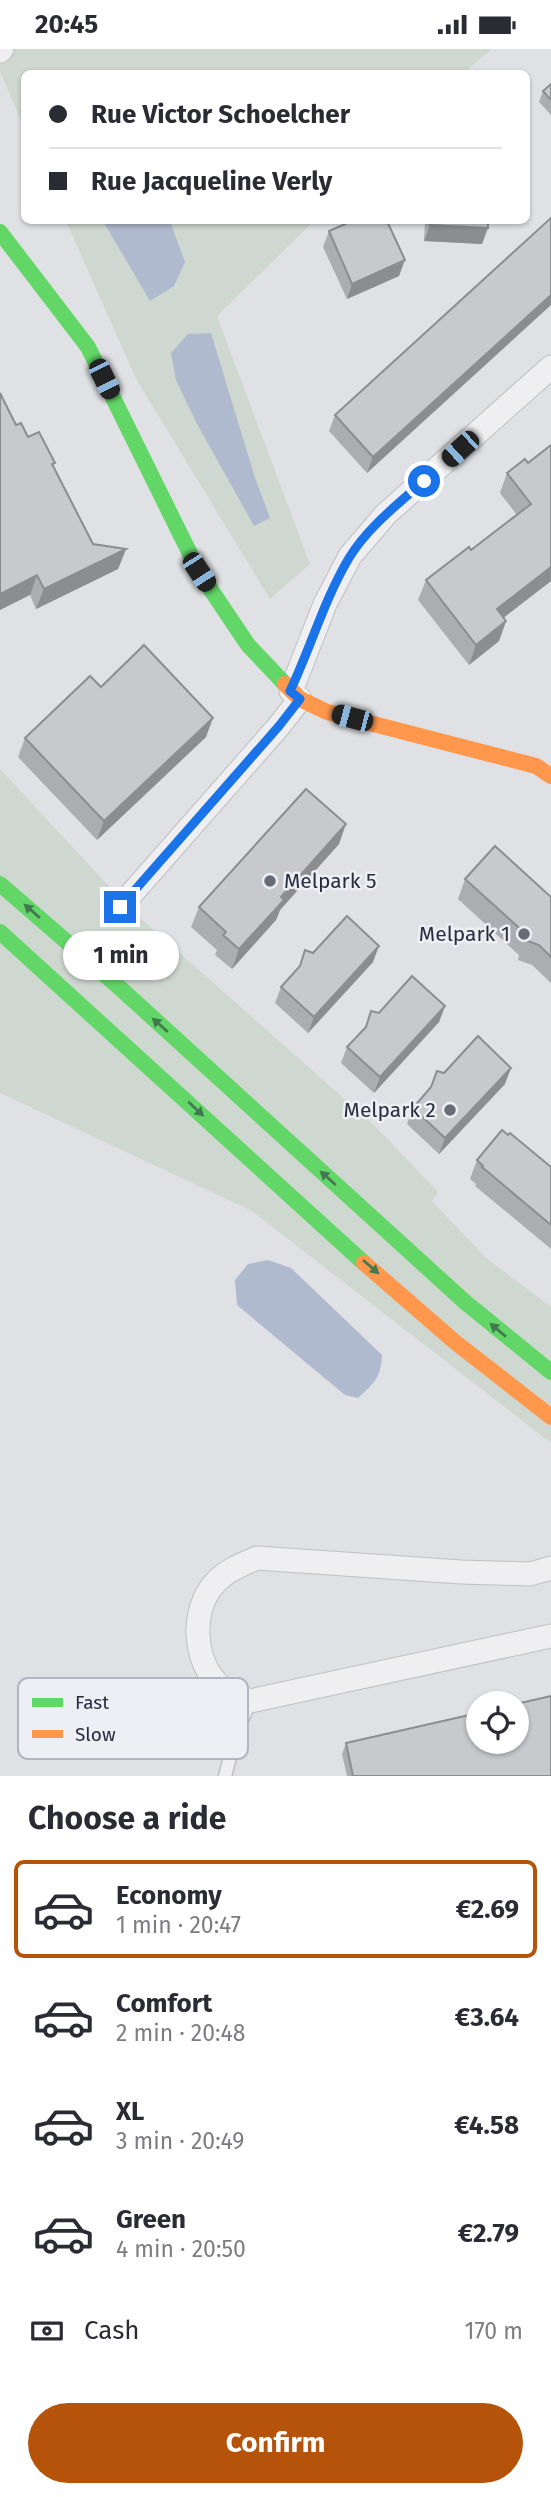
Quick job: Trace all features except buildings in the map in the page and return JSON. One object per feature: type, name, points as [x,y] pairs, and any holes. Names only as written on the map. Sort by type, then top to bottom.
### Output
[{"type":"main road","points":[[0,232],[88,347],[199,572],[248,645],[295,695],[327,712],[536,766],[551,776]]},
{"type":"main road","points":[[0,884],[120,988],[465,1302],[551,1372]]},
{"type":"main road","points":[[0,932],[101,1020],[301,1206],[434,1323],[551,1417]]},
{"type":"street","points":[[120,907],[279,726],[295,695],[325,604],[350,556],[386,514],[551,367]]},
{"type":"street","points":[[214,1678],[203,1663],[198,1640],[201,1607],[214,1585],[232,1568],[257,1558],[461,1572],[530,1574],[551,1568]]},
{"type":"street","points":[[250,1701],[551,1636]]},
{"type":"lane","points":[[248,1706],[250,1701]]},
{"type":"lane","points":[[225,1776],[230,1759]]},
{"type":"shaded area","points":[[14,49],[492,49],[468,70],[21,70],[21,120],[0,72],[0,63]]},
{"type":"shaded area","points":[[67,224],[311,224],[217,316],[310,564],[270,599],[136,379]]},
{"type":"shaded area","points":[[0,769],[130,909],[375,1126],[438,1192],[432,1201],[485,1257],[551,1307],[551,1443],[252,1211],[0,1093]]},
{"type":"water","points":[[105,224],[171,224],[185,262],[174,286],[150,301]]},
{"type":"water","points":[[211,333],[255,478],[270,518],[254,526],[196,422],[176,380],[171,353],[188,334]]},
{"type":"water","points":[[268,1260],[291,1268],[382,1355],[376,1379],[358,1398],[345,1395],[237,1305],[235,1280],[248,1264]]},
{"type":"traffic: fast","points":[[0,232],[88,347],[199,572],[248,645],[285,684]]},
{"type":"traffic: fast","points":[[0,884],[120,988],[465,1302],[551,1372]]},
{"type":"traffic: fast","points":[[0,932],[364,1263]]},
{"type":"traffic: slow","points":[[285,684],[300,699],[327,712],[536,766],[551,776]]},
{"type":"traffic: slow","points":[[364,1263],[455,1342],[551,1417]]},
{"type":"place","name":"Melpark 5","points":[[270,881]]},
{"type":"place","name":"Melpark 1","points":[[524,934]]},
{"type":"place","name":"Melpark 2","points":[[450,1110]]},
{"type":"route","points":[[120,907],[300,699],[290,691],[325,604],[350,556],[386,514],[424,481]]}]
